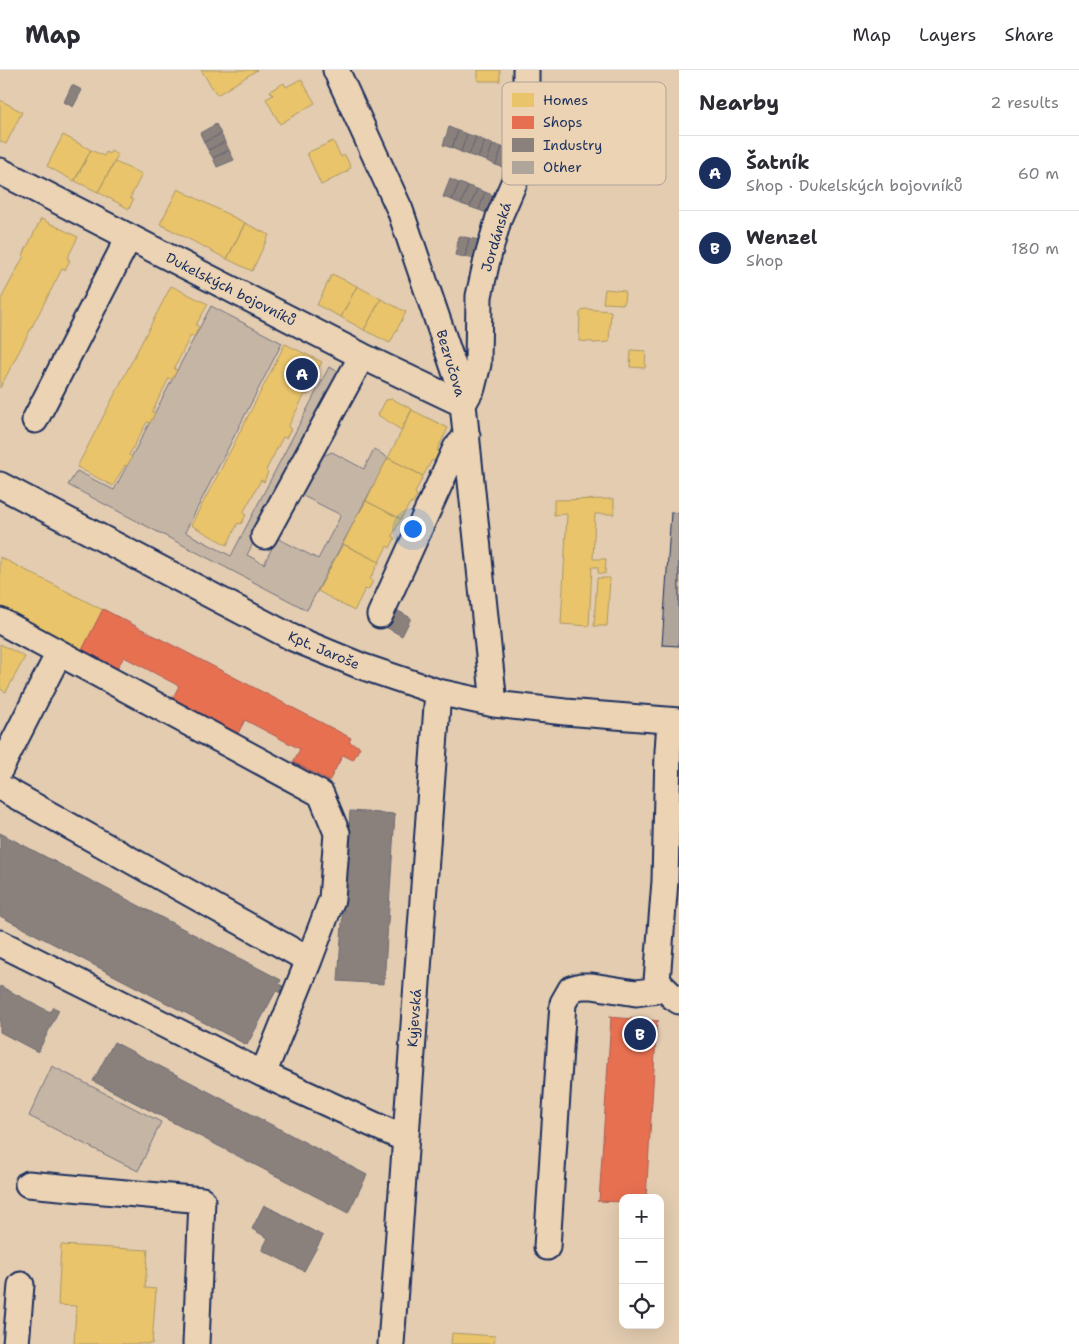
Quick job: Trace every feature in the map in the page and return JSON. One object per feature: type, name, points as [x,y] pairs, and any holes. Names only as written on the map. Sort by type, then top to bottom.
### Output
[{"type":"street","name":"Bezručova","points":[[336,70],[400,210],[458,380],[464,404],[494,704]]},
{"type":"street","name":"Dukelských bojovníků","points":[[0,171],[362,356],[464,404]]},
{"type":"street","name":"Jordánská","points":[[464,404],[472,388],[478,364],[479,296],[487,260],[499,217],[513,185]]},
{"type":"street","points":[[35,420],[130,237]]},
{"type":"street","points":[[264,536],[362,356]]},
{"type":"street","points":[[380,615],[456,448],[467,436]]},
{"type":"street","name":"Kpt. Jaroše","points":[[0,485],[292,638],[361,666],[438,692],[494,704],[593,715],[674,721]]},
{"type":"street","points":[[0,621],[322,794],[337,834],[332,899],[263,1074]]},
{"type":"street","points":[[0,769],[59,652]]},
{"type":"street","name":"Kyjevská","points":[[390,1344],[438,692]]},
{"type":"street","points":[[671,994],[657,980],[665,881],[668,751],[674,721]]},
{"type":"street","points":[[0,787],[309,960]]},
{"type":"street","points":[[0,943],[263,1074],[405,1139]]},
{"type":"street","points":[[547,1247],[563,1003],[571,989],[581,986],[671,994]]},
{"type":"street","points":[[28,1184],[202,1200],[196,1344]]},
{"type":"street","points":[[16,1344],[21,1285]]},
{"type":"shaded area","points":[[211,306],[282,343],[185,532],[231,556],[329,367],[341,373],[247,555],[264,564],[277,538],[318,559],[341,515],[299,494],[318,458],[332,452],[364,469],[374,449],[388,458],[307,610],[68,485],[77,471],[114,490]]},
{"type":"shaded area","points":[[52,1066],[161,1122],[138,1171],[29,1116]]},
{"type":"building: Homes","points":[[201,70],[257,70],[217,95]]},
{"type":"building: Homes","points":[[478,70],[500,70],[500,81],[478,81]]},
{"type":"building: Homes","points":[[301,79],[315,103],[280,124],[266,99],[273,95],[270,91],[284,83],[286,87]]},
{"type":"building: Homes","points":[[0,100],[22,112],[6,144],[0,141]]},
{"type":"building: Homes","points":[[63,135],[91,150],[74,181],[47,166]]},
{"type":"building: Homes","points":[[333,141],[341,157],[345,155],[351,168],[321,185],[307,153]]},
{"type":"building: Homes","points":[[91,150],[104,156],[106,152],[109,154],[111,151],[118,155],[98,192],[75,181]]},
{"type":"building: Homes","points":[[115,162],[142,174],[130,198],[133,200],[129,209],[98,192]]},
{"type":"building: Homes","points":[[178,189],[245,223],[227,259],[160,224]]},
{"type":"building: Homes","points":[[41,219],[78,237],[67,259],[70,260],[65,270],[62,269],[0,388],[1,299]]},
{"type":"building: Homes","points":[[245,223],[269,235],[252,271],[227,259]]},
{"type":"building: Homes","points":[[332,274],[357,286],[341,317],[317,305]]},
{"type":"building: Homes","points":[[171,286],[208,304],[196,325],[199,327],[194,337],[191,335],[174,369],[177,370],[172,380],[169,378],[152,412],[155,413],[150,423],[147,422],[129,455],[132,457],[113,486],[77,467]]},
{"type":"building: Homes","points":[[357,286],[381,299],[364,330],[341,317]]},
{"type":"building: Homes","points":[[605,289],[625,291],[624,304],[603,303]]},
{"type":"building: Homes","points":[[381,299],[406,312],[390,343],[364,330]]},
{"type":"building: Homes","points":[[584,309],[611,311],[609,342],[593,343],[579,341],[580,313]]},
{"type":"building: Homes","points":[[285,344],[322,362],[310,384],[313,386],[308,395],[305,394],[288,427],[291,429],[286,438],[283,437],[266,470],[268,472],[264,482],[261,480],[243,513],[246,515],[241,524],[238,523],[227,545],[191,525]]},
{"type":"building: Homes","points":[[631,350],[646,351],[645,368],[630,367]]},
{"type":"building: Homes","points":[[392,399],[412,409],[401,430],[378,415],[386,400]]},
{"type":"building: Homes","points":[[412,410],[448,428],[437,450],[440,452],[435,461],[432,460],[423,476],[388,458]]},
{"type":"building: Homes","points":[[388,458],[423,476],[415,493],[417,495],[413,504],[410,503],[401,519],[366,501]]},
{"type":"building: Homes","points":[[614,499],[614,514],[595,514],[593,559],[606,559],[605,574],[598,573],[598,567],[592,567],[589,626],[561,624],[567,514],[554,515],[554,500]]},
{"type":"building: Homes","points":[[366,501],[401,519],[392,536],[395,538],[390,548],[387,546],[379,562],[343,544]]},
{"type":"building: Homes","points":[[343,544],[379,562],[370,579],[373,581],[368,590],[365,589],[354,611],[318,591]]},
{"type":"building: Homes","points":[[0,557],[103,610],[82,650],[0,607]]},
{"type":"building: Homes","points":[[597,578],[610,578],[607,626],[594,626]]},
{"type":"building: Homes","points":[[0,644],[25,657],[6,692],[0,689]]},
{"type":"building: Homes","points":[[61,1245],[148,1250],[145,1288],[156,1289],[152,1344],[74,1344],[76,1306],[58,1305]]},
{"type":"building: Homes","points":[[452,1333],[495,1336],[494,1344],[451,1344]]},
{"type":"building: Shops","points":[[103,609],[351,738],[349,742],[360,747],[353,760],[343,755],[329,781],[293,762],[300,749],[245,720],[236,737],[170,703],[179,686],[124,657],[116,670],[81,652]]},
{"type":"building: Shops","points":[[609,1017],[659,1021],[657,1021],[646,1194],[619,1194],[619,1202],[597,1201],[599,1201],[611,1018]]},
{"type":"building: Industry","points":[[72,85],[82,90],[73,107],[64,102]]},
{"type":"building: Industry","points":[[216,124],[221,134],[204,142],[200,133]]},
{"type":"building: Industry","points":[[449,127],[458,131],[452,148],[443,145]]},
{"type":"building: Industry","points":[[458,131],[467,134],[461,152],[452,148]]},
{"type":"building: Industry","points":[[221,134],[225,142],[208,150],[204,142]]},
{"type":"building: Industry","points":[[467,134],[476,137],[469,155],[461,152]]},
{"type":"building: Industry","points":[[476,137],[485,141],[478,158],[469,155]]},
{"type":"building: Industry","points":[[485,141],[493,144],[487,161],[478,158]]},
{"type":"building: Industry","points":[[225,142],[229,150],[213,158],[208,150]]},
{"type":"building: Industry","points":[[493,144],[502,147],[496,165],[487,161]]},
{"type":"building: Industry","points":[[502,147],[502,167],[496,165]]},
{"type":"building: Industry","points":[[229,150],[234,160],[217,167],[213,158]]},
{"type":"building: Industry","points":[[450,179],[459,183],[452,200],[443,197]]},
{"type":"building: Industry","points":[[459,183],[468,186],[461,204],[452,200]]},
{"type":"building: Industry","points":[[468,186],[477,189],[470,207],[461,204]]},
{"type":"building: Industry","points":[[477,189],[485,192],[479,210],[470,207]]},
{"type":"building: Industry","points":[[485,192],[495,196],[489,214],[479,210]]},
{"type":"building: Industry","points":[[459,236],[469,238],[465,257],[455,255]]},
{"type":"building: Industry","points":[[469,238],[479,240],[475,259],[465,257]]},
{"type":"building: Industry","points":[[391,607],[411,618],[402,636],[382,625]]},
{"type":"building: Industry","points":[[350,811],[395,814],[384,984],[338,981]]},
{"type":"building: Industry","points":[[0,833],[281,980],[279,984],[284,987],[281,993],[276,991],[247,1045],[0,916]]},
{"type":"building: Industry","points":[[0,986],[50,1012],[53,1007],[59,1010],[38,1052],[0,1032]]},
{"type":"building: Industry","points":[[114,1042],[367,1175],[348,1213],[93,1081]]},
{"type":"building: Industry","points":[[264,1205],[323,1236],[304,1271],[262,1250],[268,1238],[252,1229]]},
{"type":"building: Other","points":[[671,512],[679,513],[679,646],[662,645]]},
{"type":"place","name":"Šatník","points":[[302,374]]},
{"type":"place","name":"Wenzel","points":[[640,1034]]}]
